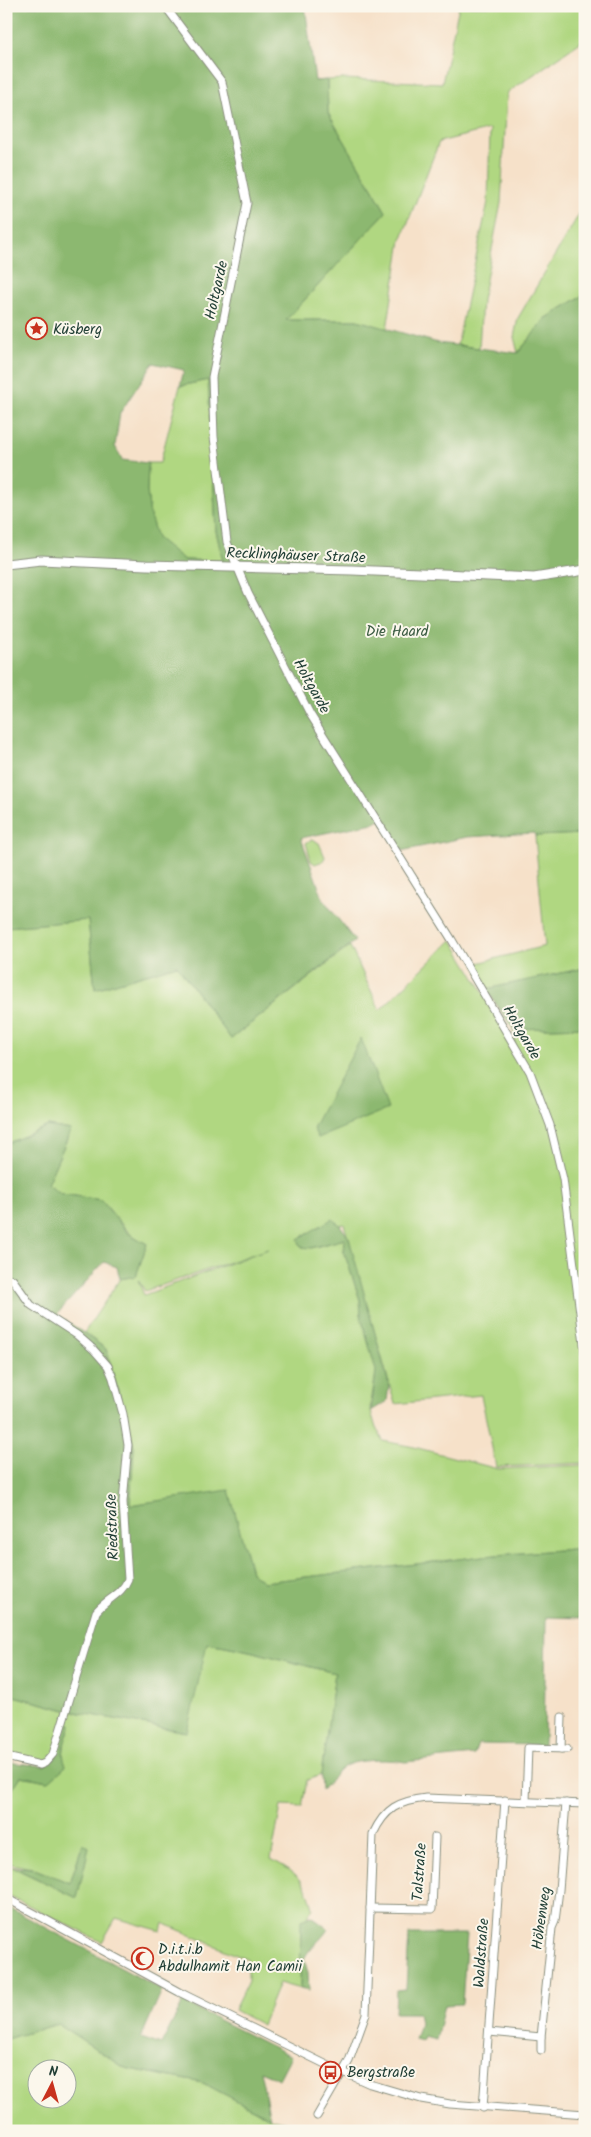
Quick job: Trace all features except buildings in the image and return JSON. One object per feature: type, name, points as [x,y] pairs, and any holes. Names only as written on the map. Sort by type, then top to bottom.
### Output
[{"type":"main road","name":"Recklinghäuser Straße","points":[[6,564],[41,560],[534,578],[585,570]]},
{"type":"street","name":"Holtgarde","points":[[165,6],[222,82],[247,203],[212,377],[214,437],[227,542],[236,566],[310,714],[452,940],[530,1072],[550,1126],[563,1179],[585,1352]]},
{"type":"street","name":"Riedstraße","points":[[6,1277],[13,1280],[31,1305],[77,1335],[108,1366],[124,1414],[128,1445],[122,1502],[128,1578],[124,1589],[103,1603],[96,1612],[53,1754],[48,1761],[40,1765],[6,1757]]},
{"type":"street","points":[[526,1801],[528,1748],[564,1749],[562,1717]]},
{"type":"street","points":[[317,2116],[343,2073],[356,2046],[366,2014],[373,1834],[385,1814],[391,1808],[407,1800],[426,1798],[585,1804]]},
{"type":"street","name":"Waldstraße","points":[[483,2108],[490,2032],[505,1800]]},
{"type":"street","name":"Höhenweg","points":[[541,2050],[552,1928],[555,1921],[559,1890],[566,1803]]},
{"type":"street","name":"Talstraße","points":[[370,1908],[432,1909],[435,1837]]},
{"type":"street","points":[[6,1898],[179,1992],[343,2073],[370,2084],[421,2099],[483,2108],[585,2116]]},
{"type":"street","points":[[490,2032],[541,2037]]},
{"type":"green space","name":"Die Haard","points":[[6,6],[305,6],[315,81],[327,80],[328,113],[386,212],[286,320],[357,320],[438,343],[518,353],[545,319],[585,294],[585,834],[535,836],[534,833],[467,837],[401,851],[380,819],[373,823],[301,838],[323,899],[355,941],[231,1039],[177,965],[95,989],[88,920],[6,927]],"holes":[[[153,363],[184,370],[180,386],[208,380],[216,531],[223,561],[184,560],[157,538],[150,516],[147,491],[148,463],[122,460],[115,446],[120,413]]]},
{"type":"green space","points":[[459,6],[585,6],[585,39],[507,93],[501,203],[482,300],[479,348],[457,345],[488,202],[490,129],[439,142],[401,240],[387,329],[357,320],[286,320],[386,212],[328,113],[327,81],[315,81],[343,79],[442,83]]},
{"type":"green space","points":[[585,204],[585,294],[545,319],[518,353],[514,337],[518,318]]},
{"type":"green space","points":[[208,380],[216,531],[223,561],[184,560],[156,538],[150,516],[147,491],[148,463],[160,463],[180,386]]},
{"type":"green space","points":[[585,834],[585,968],[487,989],[474,964],[545,946],[535,836]]},
{"type":"green space","points":[[312,839],[319,843],[325,857],[323,861],[315,864],[311,861],[306,843]]},
{"type":"green space","points":[[88,920],[95,989],[177,965],[231,1039],[350,946],[380,1010],[452,940],[515,1044],[513,1029],[585,1027],[585,1463],[496,1467],[481,1395],[395,1404],[344,1224],[340,1225],[332,1220],[311,1248],[345,1239],[344,1252],[360,1300],[361,1317],[377,1368],[370,1408],[375,1425],[383,1441],[414,1447],[498,1469],[585,1465],[585,1548],[484,1556],[264,1582],[251,1572],[229,1491],[130,1505],[134,1447],[106,1349],[84,1333],[120,1279],[136,1276],[147,1244],[130,1234],[101,1200],[62,1194],[47,1184],[71,1130],[48,1126],[6,1144],[6,927]],"holes":[[[268,1249],[144,1295],[138,1280],[145,1291]]]},
{"type":"green space","points":[[585,968],[585,1027],[513,1029],[486,989]]},
{"type":"green space","points":[[361,1038],[388,1109],[318,1138],[313,1128]]},
{"type":"green space","points":[[48,1126],[71,1130],[47,1184],[62,1194],[101,1200],[128,1233],[147,1244],[136,1276],[120,1279],[117,1267],[104,1262],[57,1314],[106,1349],[134,1447],[130,1505],[229,1490],[251,1572],[264,1582],[484,1556],[585,1548],[585,1618],[546,1617],[544,1745],[478,1744],[474,1755],[405,1762],[385,1760],[352,1763],[343,1767],[322,1790],[321,1775],[335,1673],[255,1652],[207,1643],[187,1732],[70,1711],[6,1694],[6,1144]]},
{"type":"green space","points":[[332,1219],[340,1225],[349,1238],[389,1385],[387,1401],[371,1411],[376,1371],[361,1317],[360,1300],[344,1252],[345,1239],[311,1248],[301,1247],[298,1239]]},
{"type":"green space","points":[[206,1643],[255,1652],[335,1673],[321,1775],[307,1780],[302,1807],[281,1806],[271,1859],[298,1877],[307,1889],[313,1907],[301,1928],[300,1989],[279,1983],[262,2025],[234,2010],[248,1981],[248,1960],[163,1923],[161,1931],[116,1918],[102,1942],[6,1894],[6,1864],[77,1898],[89,1847],[83,1843],[70,1883],[32,1868],[6,1863],[6,1799],[21,1776],[48,1781],[63,1758],[65,1739],[71,1726],[66,1715],[56,1757],[46,1765],[6,1755],[6,1694],[70,1711],[186,1732]]},
{"type":"green space","points":[[66,1714],[71,1726],[63,1751],[66,1766],[49,1781],[21,1776],[6,1799],[9,1766],[6,1765],[6,1762],[44,1766],[56,1757]]},
{"type":"green space","points":[[83,1843],[89,1847],[77,1898],[13,1867],[32,1868],[70,1883]]},
{"type":"green space","points":[[6,1906],[162,1990],[141,2038],[161,2045],[183,2002],[291,2056],[279,2079],[260,2071],[270,2118],[203,2083],[125,2068],[58,2024],[6,2039]]},
{"type":"green space","points":[[311,1916],[328,1929],[304,1959],[308,1973],[309,1991],[300,1989],[301,1920]]},
{"type":"green space","points":[[409,1934],[467,1934],[462,2004],[444,2005],[436,2040],[424,2037],[422,2042],[415,2040],[420,2023],[418,2013],[395,2013],[396,1990],[406,1989]]},
{"type":"green space","points":[[58,2024],[125,2068],[203,2083],[270,2118],[322,2131],[6,2131],[6,2039]]},
{"type":"place","name":"Küsberg","points":[[37,329]]},
{"type":"place","name":"D.i.t.i.b Abdulhamit Han Camii","points":[[142,1958]]},
{"type":"place","name":"Bergstraße","points":[[331,2072]]}]
